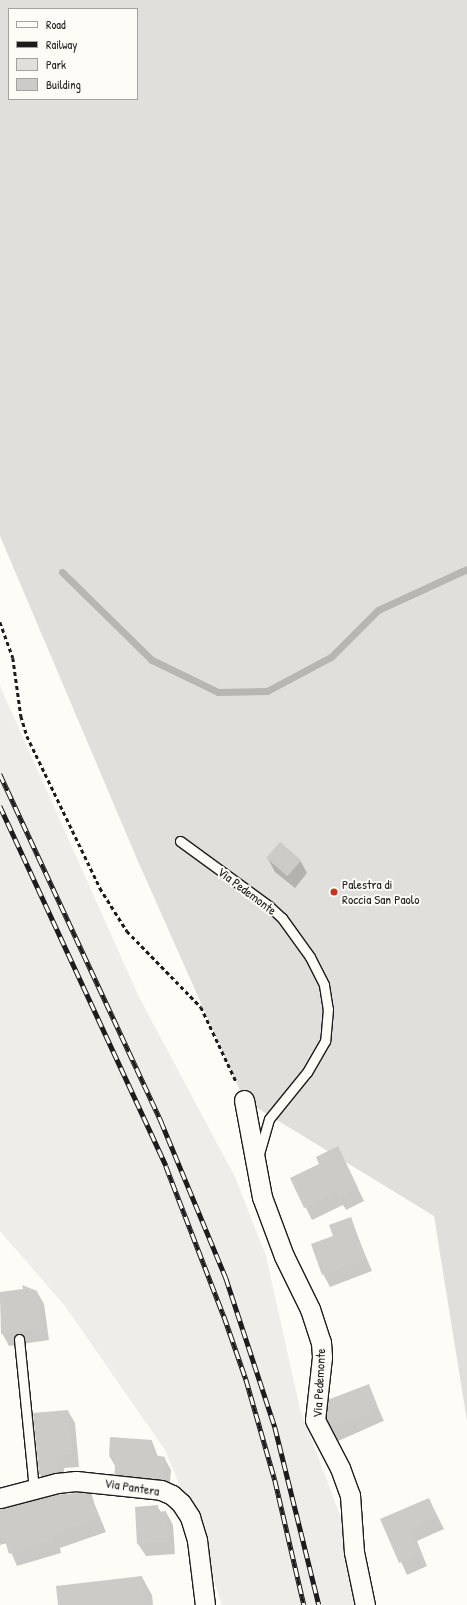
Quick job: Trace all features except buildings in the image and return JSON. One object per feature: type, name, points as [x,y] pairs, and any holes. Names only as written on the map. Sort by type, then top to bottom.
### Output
[{"type":"street","name":"Via Pedemonte","points":[[244,1100],[262,1197],[284,1256],[310,1309],[321,1342],[322,1357],[315,1420],[340,1468],[350,1495],[354,1552],[365,1605]]},
{"type":"street","name":"Via Pantera","points":[[0,1498],[34,1488],[76,1481],[160,1490],[172,1495],[181,1503],[190,1517],[197,1540],[205,1605]]},
{"type":"lane","name":"Via Pedemonte","points":[[180,841],[269,906],[282,918],[310,957],[324,985],[328,1010],[326,1040],[307,1072],[269,1119],[257,1164]]},
{"type":"lane","points":[[19,1339],[34,1488]]},
{"type":"path","points":[[0,622],[13,658],[21,716],[27,736],[100,888],[127,931],[201,1007],[244,1100]]},
{"type":"shaded area","points":[[0,686],[139,997],[235,1177],[266,1256],[300,1409],[354,1552],[365,1605],[222,1605],[195,1522],[165,1450],[65,1306],[0,1231]]},
{"type":"green space","points":[[0,0],[467,0],[467,1421],[434,1216],[244,1100],[137,859],[0,536]]},
{"type":"waterway","points":[[62,572],[152,660],[218,692],[267,691],[331,657],[378,610],[467,569]]},
{"type":"railway","points":[[0,774],[161,1121],[226,1278],[275,1427],[319,1605]]},
{"type":"railway","points":[[0,806],[166,1166],[224,1316],[246,1379],[275,1480],[304,1605]]},
{"type":"place","name":"Palestra di Roccia San Paolo","points":[[334,892]]}]
